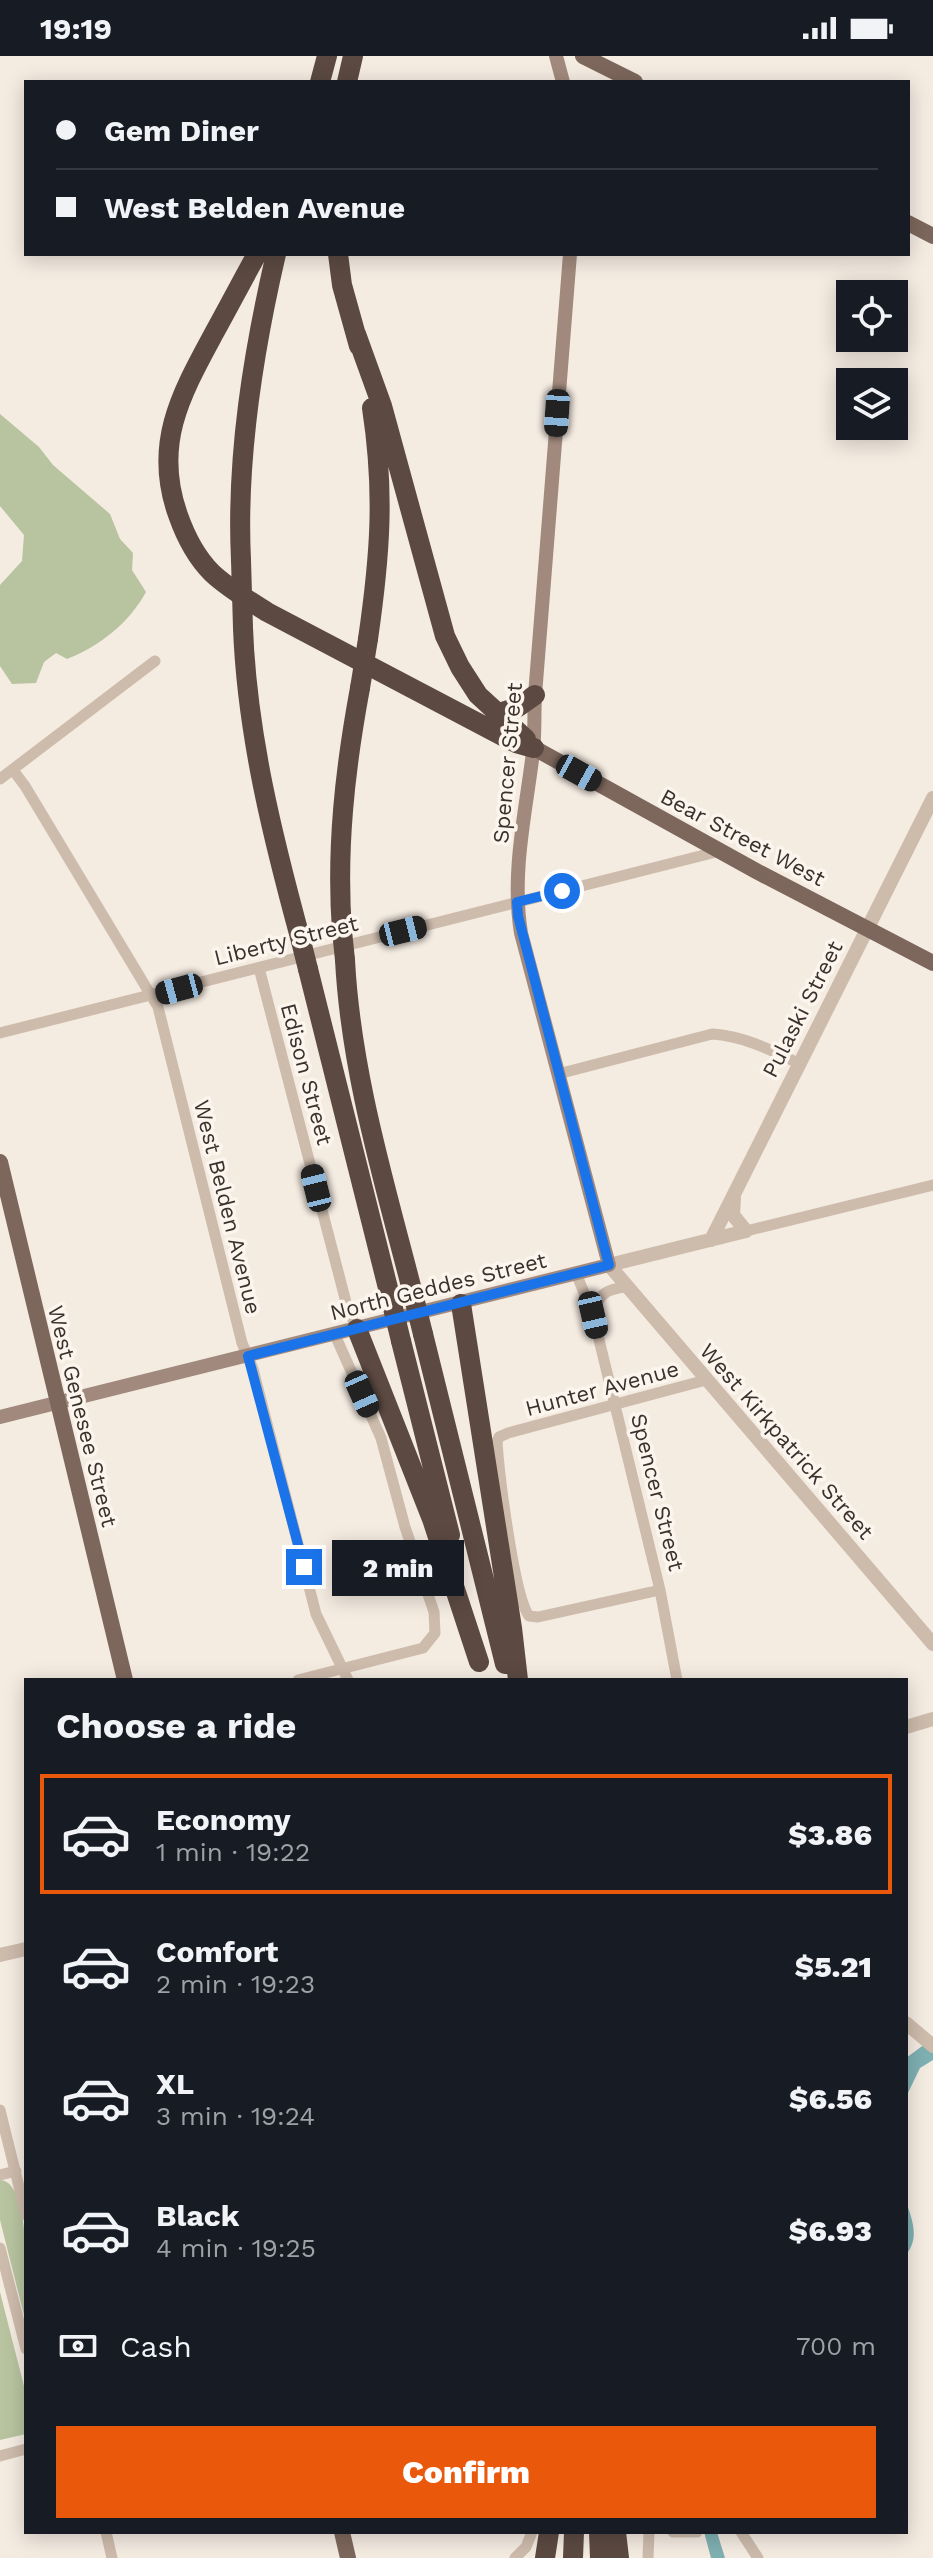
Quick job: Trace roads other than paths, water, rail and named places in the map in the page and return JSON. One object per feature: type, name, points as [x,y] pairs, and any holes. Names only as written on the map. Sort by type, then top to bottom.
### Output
[{"type":"highway","points":[[321,80],[327,56]]},
{"type":"highway","points":[[347,80],[353,56]]},
{"type":"highway","points":[[256,256],[186,384],[176,409],[167,445],[167,469],[172,499],[182,528],[212,572],[267,612],[516,743],[534,748]]},
{"type":"highway","points":[[276,256],[256,350],[241,499],[243,628],[252,722],[265,799],[474,1628],[481,1671]]},
{"type":"highway","points":[[338,256],[342,285],[369,390],[380,482],[381,529],[368,639],[345,780],[341,829],[342,931],[347,1003],[362,1088],[508,1678]]},
{"type":"highway","points":[[356,334],[382,406],[445,636],[472,686],[496,714],[534,748]]},
{"type":"highway","points":[[496,714],[518,707],[535,695]]},
{"type":"highway","points":[[461,1304],[518,1678]]},
{"type":"highway","points":[[357,1329],[443,1547],[481,1671]]},
{"type":"highway","points":[[545,2558],[549,2534]]},
{"type":"highway","points":[[557,2534],[557,2558]]},
{"type":"highway","points":[[573,2558],[574,2534]]},
{"type":"highway","points":[[599,2534],[600,2558]]},
{"type":"highway","points":[[616,2534],[619,2558]]},
{"type":"main road","points":[[556,56],[562,80]]},
{"type":"main road","points":[[583,56],[632,80]]},
{"type":"main road","points":[[910,224],[933,236]]},
{"type":"main road","name":"Spencer Street","points":[[570,256],[535,695],[534,748],[527,788],[517,902],[521,933],[609,1265]]},
{"type":"main road","name":"Bear Street West","points":[[534,748],[933,963]]},
{"type":"main road","name":"West Genesee Street","points":[[0,1162],[125,1678]]},
{"type":"main road","name":"North Geddes Street","points":[[0,1417],[609,1265]]},
{"type":"main road","points":[[342,2534],[348,2558]]},
{"type":"street","points":[[0,779],[155,661]]},
{"type":"street","name":"West Belden Avenue","points":[[13,770],[152,996],[164,1027],[184,1115],[316,1614],[346,1674]]},
{"type":"street","name":"Pulaski Street","points":[[711,1240],[933,798]]},
{"type":"street","name":"Liberty Street","points":[[0,1033],[721,851]]},
{"type":"street","name":"Edison Street","points":[[259,968],[347,1306],[357,1329]]},
{"type":"street","points":[[558,1074],[712,1034],[754,1042],[800,1064]]},
{"type":"street","name":"North Geddes Street","points":[[609,1265],[933,1185]]},
{"type":"street","points":[[734,1198],[733,1215],[746,1231]]},
{"type":"street","name":"West Kirkpatrick Street","points":[[609,1265],[933,1644]]},
{"type":"street","name":"Spencer Street","points":[[576,1273],[593,1315],[660,1590],[677,1678]]},
{"type":"street","points":[[593,1315],[597,1299],[604,1292],[626,1287]]},
{"type":"street","points":[[314,1678],[346,1674],[423,1648],[430,1642],[435,1629],[434,1612],[405,1527],[390,1463],[335,1335]]},
{"type":"street","name":"Hunter Avenue","points":[[660,1590],[538,1617],[529,1616],[525,1611],[514,1564],[497,1442],[499,1437],[508,1433],[706,1380]]},
{"type":"street","points":[[908,1726],[933,1719]]},
{"type":"street","points":[[0,1955],[24,1949]]},
{"type":"street","points":[[912,2028],[933,2046]]},
{"type":"street","points":[[0,2110],[24,2206]]},
{"type":"street","points":[[0,2175],[16,2171]]},
{"type":"street","points":[[0,2248],[24,2341]]},
{"type":"street","points":[[0,2456],[24,2450]]},
{"type":"street","points":[[106,2534],[112,2558]]},
{"type":"street","points":[[515,2558],[526,2547],[531,2534]]},
{"type":"street","points":[[648,2558],[649,2534]]},
{"type":"street","points":[[742,2534],[758,2558]]},
{"type":"water","points":[[933,2038],[933,2060],[920,2068],[908,2093],[908,2057]]},
{"type":"water","points":[[908,2208],[914,2235],[908,2252]]},
{"type":"water","points":[[705,2534],[718,2534],[725,2558],[711,2558]]}]
